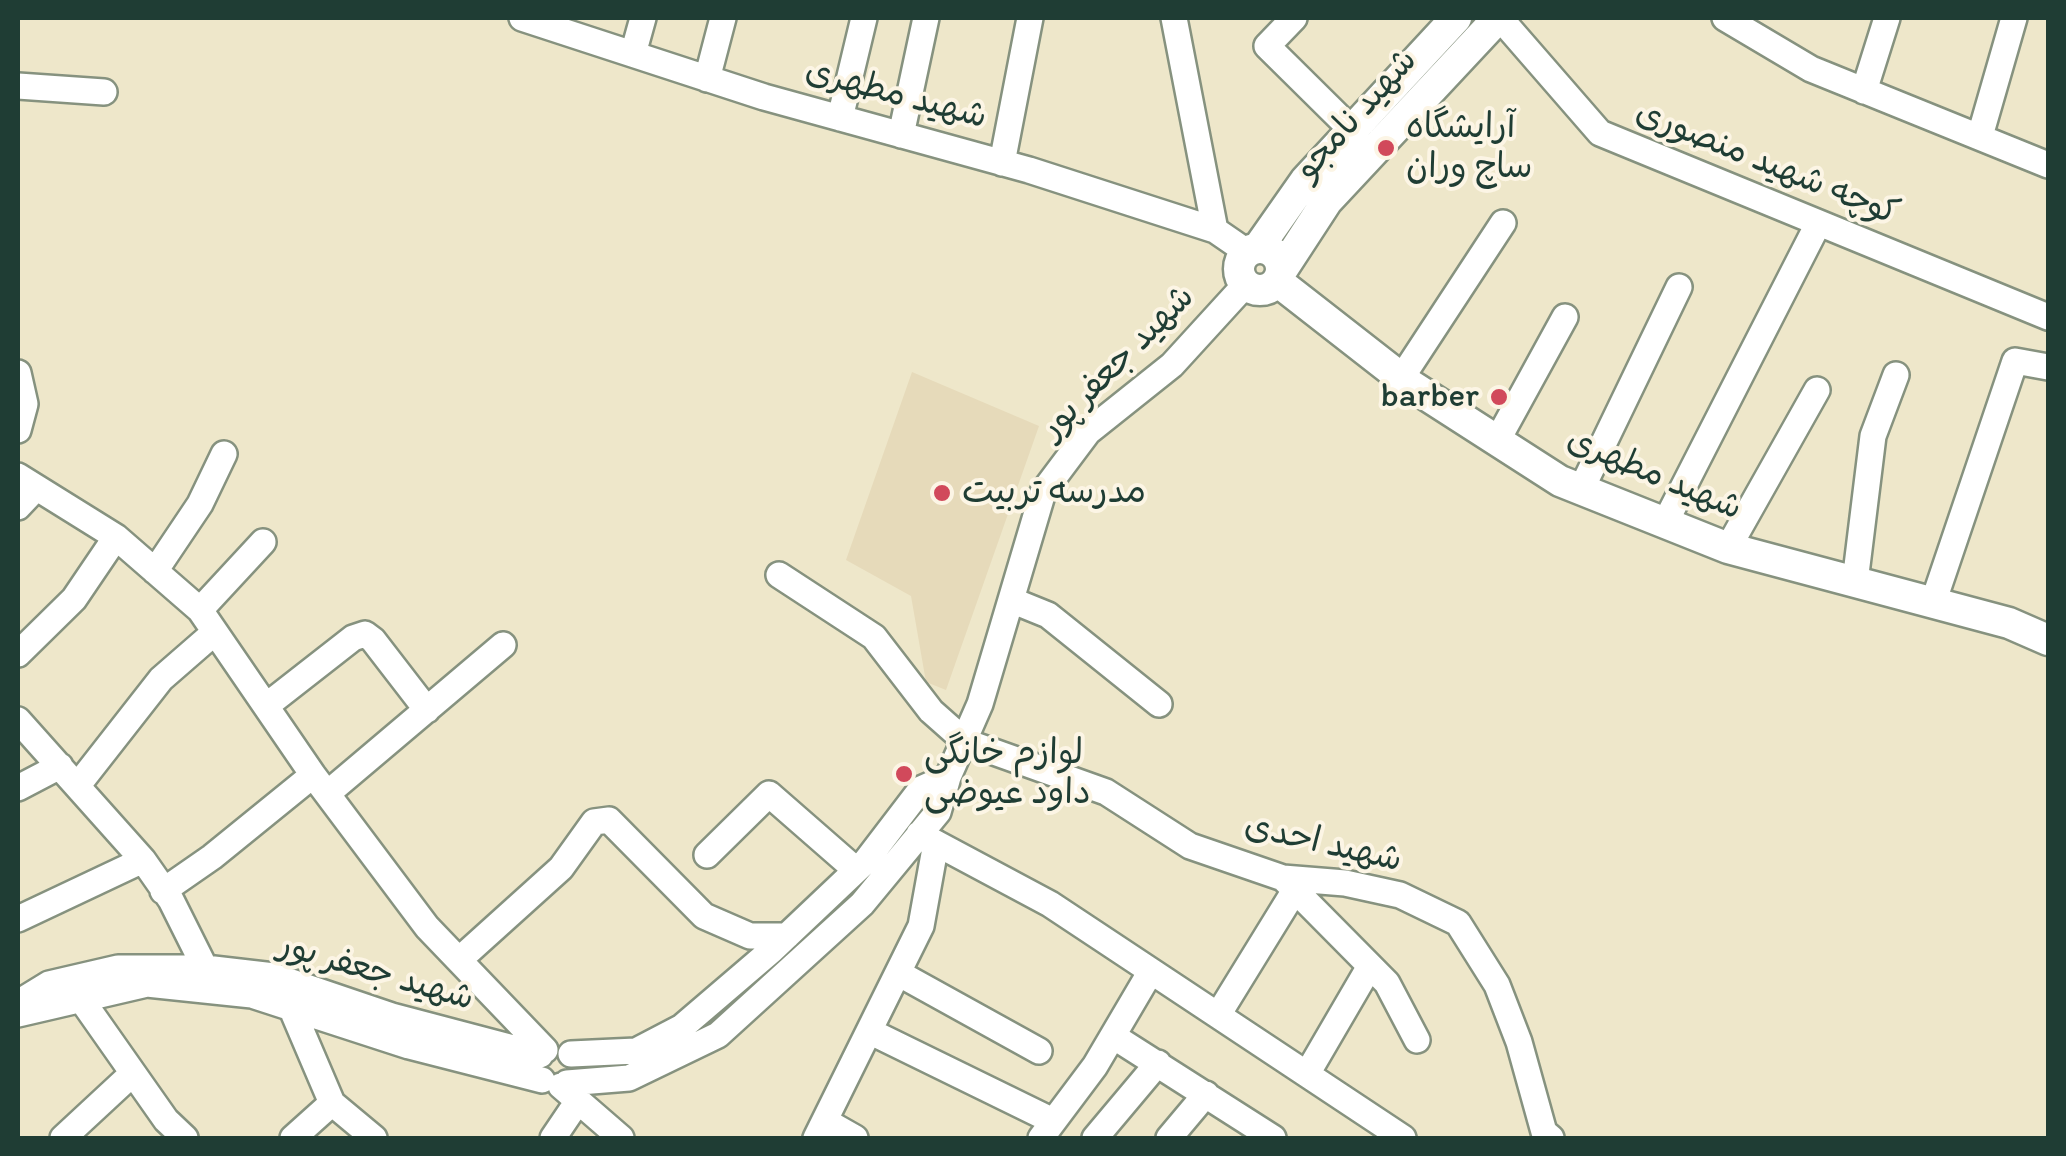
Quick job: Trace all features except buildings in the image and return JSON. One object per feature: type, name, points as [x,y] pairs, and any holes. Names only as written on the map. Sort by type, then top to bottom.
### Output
[{"type":"main road","name":"شهید نامجو","points":[[1253,250],[1305,181],[1456,18]]},
{"type":"main road","name":"شهید نامجو","points":[[1280,276],[1328,201],[1499,18]]},
{"type":"main road","points":[[1253,250],[1270,250],[1279,258],[1280,276],[1268,289],[1256,290],[1240,274],[1240,262],[1253,250]]},
{"type":"main road","name":"شهید مطهری","points":[[1280,276],[1402,377],[1560,482],[1728,548],[2009,623],[2048,640]]},
{"type":"street","name":"شهید مطهری","points":[[522,18],[708,79],[1002,163],[1214,230],[1253,250]]},
{"type":"street","points":[[633,54],[643,18]]},
{"type":"street","points":[[708,79],[723,18]]},
{"type":"street","points":[[840,118],[864,18]]},
{"type":"street","points":[[901,135],[926,18]]},
{"type":"street","points":[[1002,163],[1030,18]]},
{"type":"street","points":[[1174,18],[1214,230]]},
{"type":"street","points":[[1294,18],[1267,46],[1352,130]]},
{"type":"street","name":"کوچه شهید منصوری","points":[[1499,18],[1600,133],[2048,317]]},
{"type":"street","points":[[1725,18],[1810,70],[2048,165]]},
{"type":"street","points":[[1864,91],[1887,18]]},
{"type":"street","points":[[1980,136],[2014,18]]},
{"type":"street","points":[[18,86],[104,92]]},
{"type":"street","points":[[1402,377],[1503,223]]},
{"type":"street","points":[[1666,523],[1818,224]]},
{"type":"street","name":"شهید جعفر پور","points":[[20,999],[81,999],[147,984],[252,994],[409,1046],[558,1073],[629,1078],[718,1035],[927,839],[948,777],[966,742],[1043,492],[1088,432],[1172,365],[1246,284]]},
{"type":"street","points":[[1581,490],[1679,286]]},
{"type":"street","points":[[1496,440],[1565,317]]},
{"type":"street","points":[[1933,603],[2015,361],[2048,366]]},
{"type":"street","points":[[18,373],[24,404],[18,430]]},
{"type":"street","points":[[1855,582],[1873,436],[1896,375]]},
{"type":"street","points":[[1728,548],[1817,390]]},
{"type":"street","points":[[155,571],[200,504],[224,454]]},
{"type":"street","points":[[18,507],[27,482],[116,537],[200,610],[321,784],[428,928],[622,1138]]},
{"type":"street","points":[[18,654],[74,599],[116,537]]},
{"type":"street","points":[[200,610],[263,542]]},
{"type":"street","points":[[779,575],[874,637],[931,712],[966,742]]},
{"type":"street","points":[[1011,600],[1048,614],[1159,704]]},
{"type":"street","points":[[18,788],[69,775],[161,678],[215,632]]},
{"type":"street","points":[[266,706],[353,638],[365,634],[374,640],[427,710]]},
{"type":"street","points":[[163,891],[427,710],[503,645]]},
{"type":"street","points":[[18,720],[144,860],[171,900],[204,968]]},
{"type":"street","name":"شهید احدی","points":[[966,742],[1106,792],[1190,846],[1289,884],[1345,883],[1400,896],[1458,923],[1497,984],[1519,1042],[1545,1136]]},
{"type":"street","name":"شهید جعفر پور","points":[[20,999],[49,984],[118,968],[204,968],[274,976],[558,1073],[636,1051],[682,1027],[856,870],[921,788],[948,777]]},
{"type":"street","points":[[707,855],[770,794],[856,870]]},
{"type":"street","points":[[458,960],[561,868],[594,822],[609,820],[704,916],[750,936],[787,936]]},
{"type":"street","points":[[855,1138],[820,1130],[920,926],[927,839],[1050,904],[1404,1138]]},
{"type":"street","points":[[18,919],[144,860]]},
{"type":"street","points":[[1218,1015],[1289,884],[1387,983],[1417,1040]]},
{"type":"street","points":[[1307,1074],[1370,966]]},
{"type":"street","points":[[869,1031],[1047,1130],[1113,1036],[1151,971]]},
{"type":"street","points":[[898,973],[1039,1051]]},
{"type":"street","points":[[81,999],[166,1120],[184,1138]]},
{"type":"street","points":[[291,1007],[332,1102],[374,1138]]},
{"type":"street","points":[[1113,1036],[1273,1138]]},
{"type":"street","points":[[1095,1138],[1158,1063]]},
{"type":"street","points":[[553,1138],[558,1073]]},
{"type":"street","points":[[67,1138],[132,1074]]},
{"type":"street","points":[[1169,1138],[1206,1094]]},
{"type":"street","points":[[293,1138],[332,1102]]},
{"type":"shaded area","name":"مدرسه تربیت","points":[[912,372],[1039,426],[946,690],[926,682],[911,596],[846,560]]},
{"type":"place","name":"آرایشگاه ساچ وران","points":[[1386,148]]},
{"type":"place","name":"barber","points":[[1499,397]]},
{"type":"place","name":"مدرسه تربیت","points":[[942,493]]},
{"type":"place","name":"لوازم خانگی داود عیوضی","points":[[904,774]]}]
